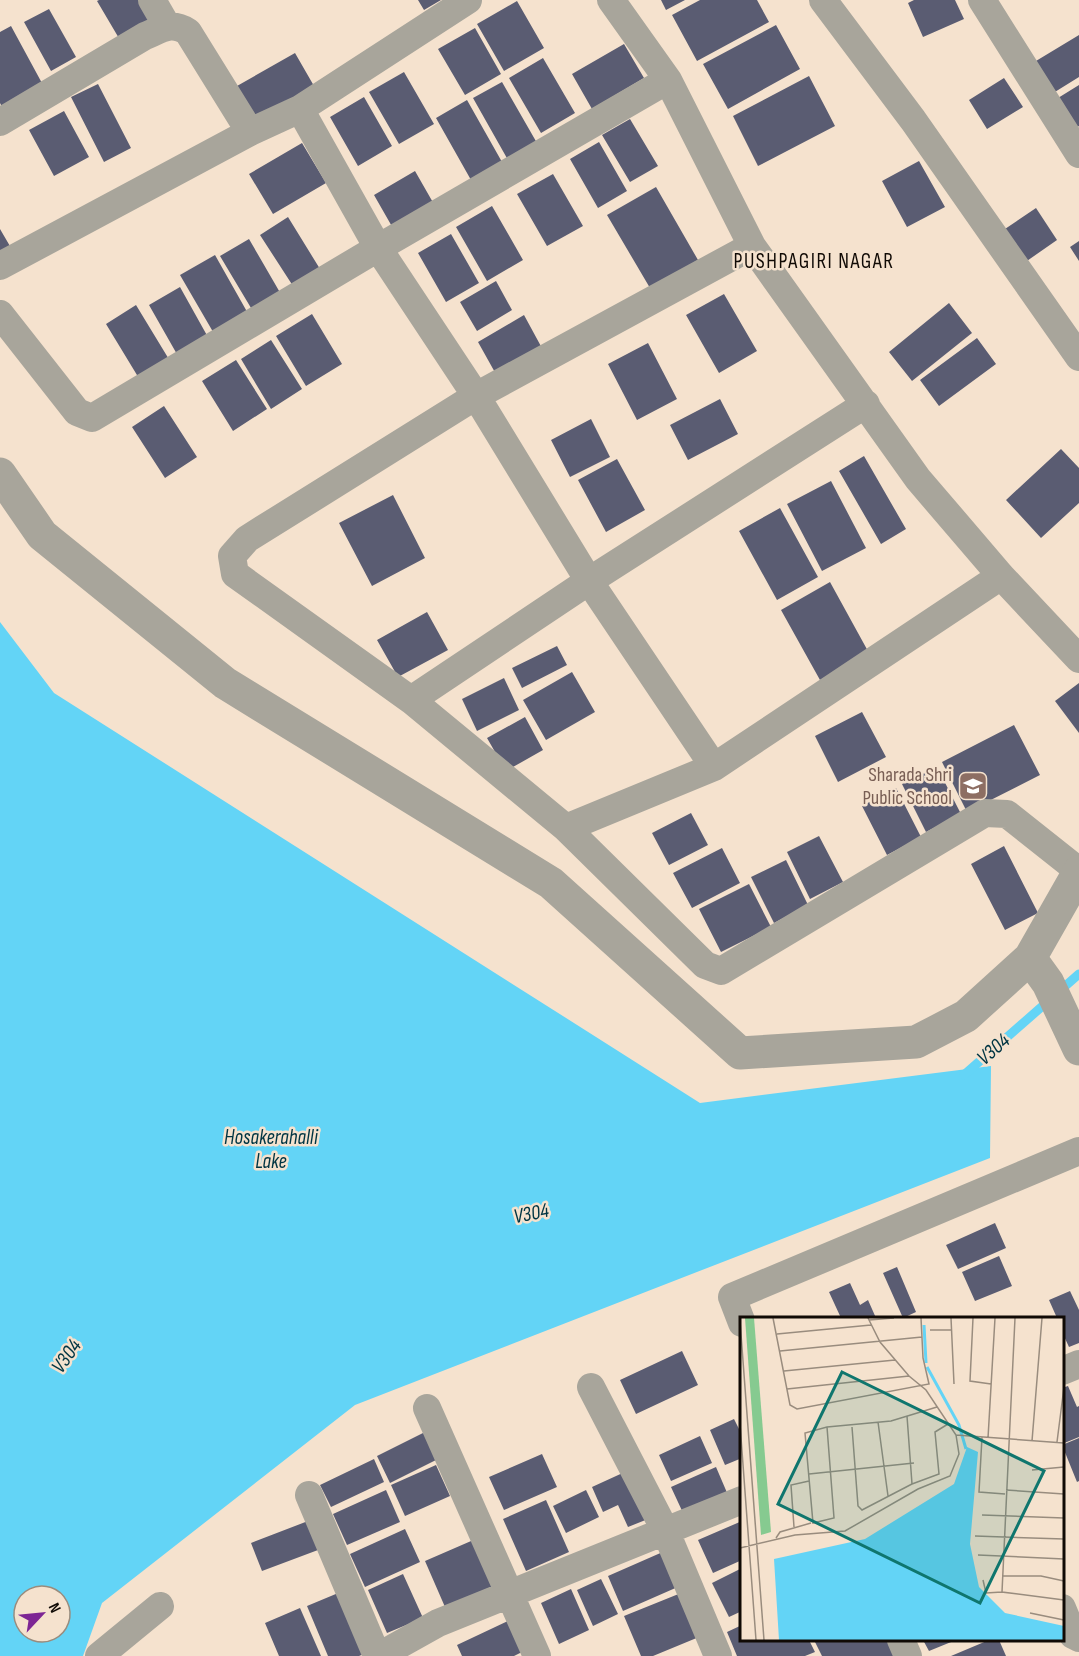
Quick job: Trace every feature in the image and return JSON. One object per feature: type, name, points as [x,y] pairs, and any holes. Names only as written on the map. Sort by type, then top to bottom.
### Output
[{"type":"street","points":[[152,0],[167,26]]},
{"type":"street","points":[[0,266],[250,132],[300,109],[468,0]]},
{"type":"street","points":[[611,0],[668,80],[752,246],[918,479],[1001,576],[1079,659]]},
{"type":"street","points":[[824,0],[913,120],[1079,357]]},
{"type":"street","points":[[982,0],[1079,154]]},
{"type":"street","points":[[0,122],[145,36],[167,26],[179,26],[188,32],[250,132]]},
{"type":"street","points":[[0,314],[77,412],[92,418],[378,248],[668,80]]},
{"type":"street","points":[[300,109],[378,248],[476,396],[589,581],[714,767]]},
{"type":"street","points":[[0,474],[42,535],[225,683],[552,883],[741,1053],[916,1042],[966,1016],[1039,970],[1079,871],[1006,814],[985,813],[720,971],[705,965],[566,828],[411,700],[235,574],[232,556],[247,539],[476,396],[752,246]]},
{"type":"street","points":[[411,700],[589,581],[866,404]]},
{"type":"street","points":[[566,828],[714,767],[1001,576]]},
{"type":"street","points":[[1039,970],[1079,1049]]},
{"type":"street","points":[[740,1320],[732,1297],[1079,1151]]},
{"type":"street","points":[[1064,1370],[1079,1364]]},
{"type":"street","points":[[591,1388],[666,1532],[718,1656]]},
{"type":"street","points":[[427,1408],[537,1656]]},
{"type":"street","points":[[309,1495],[378,1656],[438,1623],[740,1500]]},
{"type":"street","points":[[99,1656],[160,1606]]},
{"type":"street","points":[[1064,1613],[1073,1635],[1079,1638]]},
{"type":"street","points":[[901,1641],[908,1656]]},
{"type":"water","name":"Hosakerahalli Lake","points":[[0,622],[54,693],[700,1103],[991,1066],[990,1158],[355,1405],[102,1603],[83,1656],[0,1656]]},
{"type":"building","points":[[147,0],[157,17],[120,40],[97,1]]},
{"type":"building","points":[[418,0],[441,0],[424,10]]},
{"type":"building","points":[[661,0],[685,0],[666,10]]},
{"type":"building","points":[[700,0],[757,0],[769,22],[697,61],[672,15]]},
{"type":"building","points":[[914,0],[955,0],[964,19],[923,37],[908,3]]},
{"type":"building","points":[[517,1],[544,48],[504,71],[477,24]]},
{"type":"building","points":[[49,9],[76,57],[51,71],[24,22]]},
{"type":"building","points":[[776,25],[800,69],[728,109],[703,64]]},
{"type":"building","points":[[11,26],[43,85],[2,107],[0,103],[0,32]]},
{"type":"building","points":[[475,28],[501,74],[465,95],[438,49]]},
{"type":"building","points":[[1079,35],[1079,77],[1050,95],[1031,64]]},
{"type":"building","points":[[624,44],[644,78],[592,109],[572,74]]},
{"type":"building","points":[[295,53],[314,86],[257,119],[237,86]]},
{"type":"building","points":[[543,58],[575,113],[541,133],[509,78]]},
{"type":"building","points":[[404,72],[434,124],[399,144],[369,92]]},
{"type":"building","points":[[809,76],[835,126],[758,166],[733,116]]},
{"type":"building","points":[[1004,78],[1023,107],[987,129],[969,100]]},
{"type":"building","points":[[502,82],[537,143],[508,160],[473,98]]},
{"type":"building","points":[[98,84],[131,148],[104,162],[71,97]]},
{"type":"building","points":[[1079,85],[1079,126],[1076,128],[1058,98]]},
{"type":"building","points":[[364,97],[392,146],[358,166],[330,117]]},
{"type":"building","points":[[467,100],[502,162],[471,180],[436,118]]},
{"type":"building","points":[[64,111],[89,157],[54,176],[29,130]]},
{"type":"building","points":[[630,119],[658,166],[630,182],[602,135]]},
{"type":"building","points":[[599,142],[627,191],[598,208],[570,159]]},
{"type":"building","points":[[302,143],[326,183],[273,214],[249,174]]},
{"type":"building","points":[[919,161],[945,207],[907,227],[882,181]]},
{"type":"building","points":[[415,171],[435,206],[394,230],[374,195]]},
{"type":"building","points":[[553,174],[583,226],[547,246],[517,194]]},
{"type":"building","points":[[656,187],[698,260],[650,288],[607,215]]},
{"type":"building","points":[[492,206],[523,260],[487,281],[456,227]]},
{"type":"building","points":[[1036,208],[1057,240],[1024,263],[1002,231]]},
{"type":"building","points":[[288,217],[320,269],[293,286],[260,235]]},
{"type":"building","points":[[0,229],[14,253],[0,262]]},
{"type":"building","points":[[451,234],[479,283],[446,302],[418,253]]},
{"type":"building","points":[[249,239],[282,296],[254,313],[220,256]]},
{"type":"building","points":[[1079,241],[1079,261],[1070,247]]},
{"type":"building","points":[[215,255],[250,317],[216,337],[180,275]]},
{"type":"building","points":[[496,281],[512,310],[477,331],[460,302]]},
{"type":"building","points":[[180,287],[209,339],[178,356],[149,305]]},
{"type":"building","points":[[724,294],[757,351],[719,373],[686,315]]},
{"type":"building","points":[[949,303],[972,333],[912,381],[889,352]]},
{"type":"building","points":[[136,305],[170,361],[140,380],[106,324]]},
{"type":"building","points":[[312,314],[342,364],[306,386],[276,336]]},
{"type":"building","points":[[524,315],[543,350],[497,376],[478,342]]},
{"type":"building","points":[[977,338],[996,364],[939,406],[920,380]]},
{"type":"building","points":[[271,340],[302,389],[271,409],[241,359]]},
{"type":"building","points":[[648,343],[677,399],[637,420],[608,364]]},
{"type":"building","points":[[236,360],[267,409],[233,431],[202,381]]},
{"type":"building","points":[[720,399],[738,434],[688,460],[670,425]]},
{"type":"building","points":[[164,406],[197,457],[165,478],[132,427]]},
{"type":"building","points":[[591,419],[610,457],[570,477],[551,440]]},
{"type":"building","points":[[1061,449],[1079,468],[1079,503],[1041,538],[1006,500]]},
{"type":"building","points":[[864,456],[906,529],[881,544],[839,471]]},
{"type":"building","points":[[617,459],[645,510],[606,532],[578,480]]},
{"type":"building","points":[[831,481],[866,548],[822,571],[787,504]]},
{"type":"building","points":[[393,495],[425,558],[372,586],[339,523]]},
{"type":"building","points":[[780,508],[818,577],[777,600],[739,531]]},
{"type":"building","points":[[830,582],[869,653],[820,680],[781,610]]},
{"type":"building","points":[[427,612],[448,650],[398,677],[377,640]]},
{"type":"building","points":[[557,646],[567,665],[522,688],[512,668]]},
{"type":"building","points":[[572,672],[595,712],[546,740],[523,700]]},
{"type":"building","points":[[504,678],[519,710],[477,731],[462,699]]},
{"type":"building","points":[[1079,683],[1079,733],[1055,701]]},
{"type":"building","points":[[862,712],[886,757],[838,782],[815,736]]},
{"type":"building","points":[[525,717],[543,750],[506,771],[487,738]]},
{"type":"building","points":[[1014,725],[1040,775],[967,812],[942,762]]},
{"type":"building","points":[[937,767],[961,814],[926,832],[902,784]]},
{"type":"building","points":[[896,788],[921,837],[887,855],[862,806]]},
{"type":"building","points":[[691,813],[708,845],[669,865],[652,833]]},
{"type":"building","points":[[819,836],[843,882],[810,899],[787,852]]},
{"type":"building","points":[[1004,846],[1038,913],[1005,930],[971,864]]},
{"type":"building","points":[[722,848],[740,883],[692,908],[673,873]]},
{"type":"building","points":[[786,860],[808,905],[774,923],[751,877]]},
{"type":"building","points":[[749,884],[771,927],[721,952],[699,909]]},
{"type":"building","points":[[995,1223],[1006,1248],[958,1269],[946,1245]]},
{"type":"building","points":[[999,1256],[1012,1286],[975,1301],[962,1272]]},
{"type":"building","points":[[897,1267],[916,1312],[903,1317],[883,1273]]},
{"type":"building","points":[[850,1283],[860,1305],[868,1300],[876,1317],[841,1317],[829,1292]]},
{"type":"building","points":[[1070,1291],[1079,1310],[1079,1343],[1069,1347],[1064,1336],[1064,1317],[1057,1317],[1049,1300]]},
{"type":"building","points":[[682,1351],[698,1385],[636,1414],[620,1380]]},
{"type":"building","points":[[1068,1386],[1077,1407],[1079,1406],[1079,1437],[1064,1443],[1064,1387]]},
{"type":"building","points":[[734,1419],[740,1431],[740,1459],[725,1465],[710,1430]]},
{"type":"building","points":[[425,1432],[438,1459],[390,1483],[377,1456]]},
{"type":"building","points":[[700,1436],[712,1463],[671,1481],[659,1455]]},
{"type":"building","points":[[1079,1438],[1079,1481],[1077,1482],[1064,1450],[1064,1444]]},
{"type":"building","points":[[542,1454],[557,1487],[504,1510],[489,1477]]},
{"type":"building","points":[[374,1459],[384,1482],[331,1507],[320,1485]]},
{"type":"building","points":[[436,1465],[450,1496],[405,1516],[391,1485]]},
{"type":"building","points":[[716,1467],[728,1495],[684,1515],[671,1487]]},
{"type":"building","points":[[627,1471],[648,1519],[628,1527],[618,1505],[603,1512],[592,1487]]},
{"type":"building","points":[[386,1490],[400,1522],[347,1545],[333,1514]]},
{"type":"building","points":[[586,1490],[599,1517],[566,1533],[553,1506]]},
{"type":"building","points":[[546,1500],[569,1552],[526,1571],[503,1519]]},
{"type":"building","points":[[308,1521],[318,1550],[262,1571],[251,1543]]},
{"type":"building","points":[[740,1522],[740,1561],[713,1573],[698,1540]]},
{"type":"building","points":[[405,1529],[420,1562],[365,1587],[350,1554]]},
{"type":"building","points":[[478,1538],[498,1584],[445,1607],[425,1561]]},
{"type":"building","points":[[665,1551],[680,1586],[623,1611],[608,1576]]},
{"type":"building","points":[[740,1569],[740,1612],[729,1617],[712,1583]]},
{"type":"building","points":[[403,1574],[423,1618],[387,1633],[368,1590]]},
{"type":"building","points":[[601,1579],[618,1614],[593,1626],[577,1590]]},
{"type":"building","points":[[571,1589],[589,1630],[559,1644],[541,1603]]},
{"type":"building","points":[[343,1591],[369,1652],[359,1656],[328,1656],[307,1606]]},
{"type":"building","points":[[681,1593],[699,1637],[653,1656],[641,1656],[624,1616]]},
{"type":"building","points":[[300,1608],[321,1656],[279,1656],[265,1623]]},
{"type":"building","points":[[510,1620],[524,1651],[514,1656],[462,1656],[457,1645]]},
{"type":"building","points":[[740,1626],[740,1641],[810,1641],[815,1652],[805,1656],[737,1656],[727,1632]]},
{"type":"building","points":[[814,1641],[887,1641],[894,1656],[822,1656]]},
{"type":"building","points":[[924,1641],[954,1641],[929,1651]]},
{"type":"building","points":[[987,1641],[999,1641],[1006,1656],[951,1656]]},
{"type":"waterway","name":"V304","points":[[964,1075],[1079,974]]},
{"type":"place","name":"Sharada Shri Public School","points":[[973,786]]},
{"type":"district","name":"PUSHPAGIRI NAGAR","points":[[814,261]]}]
